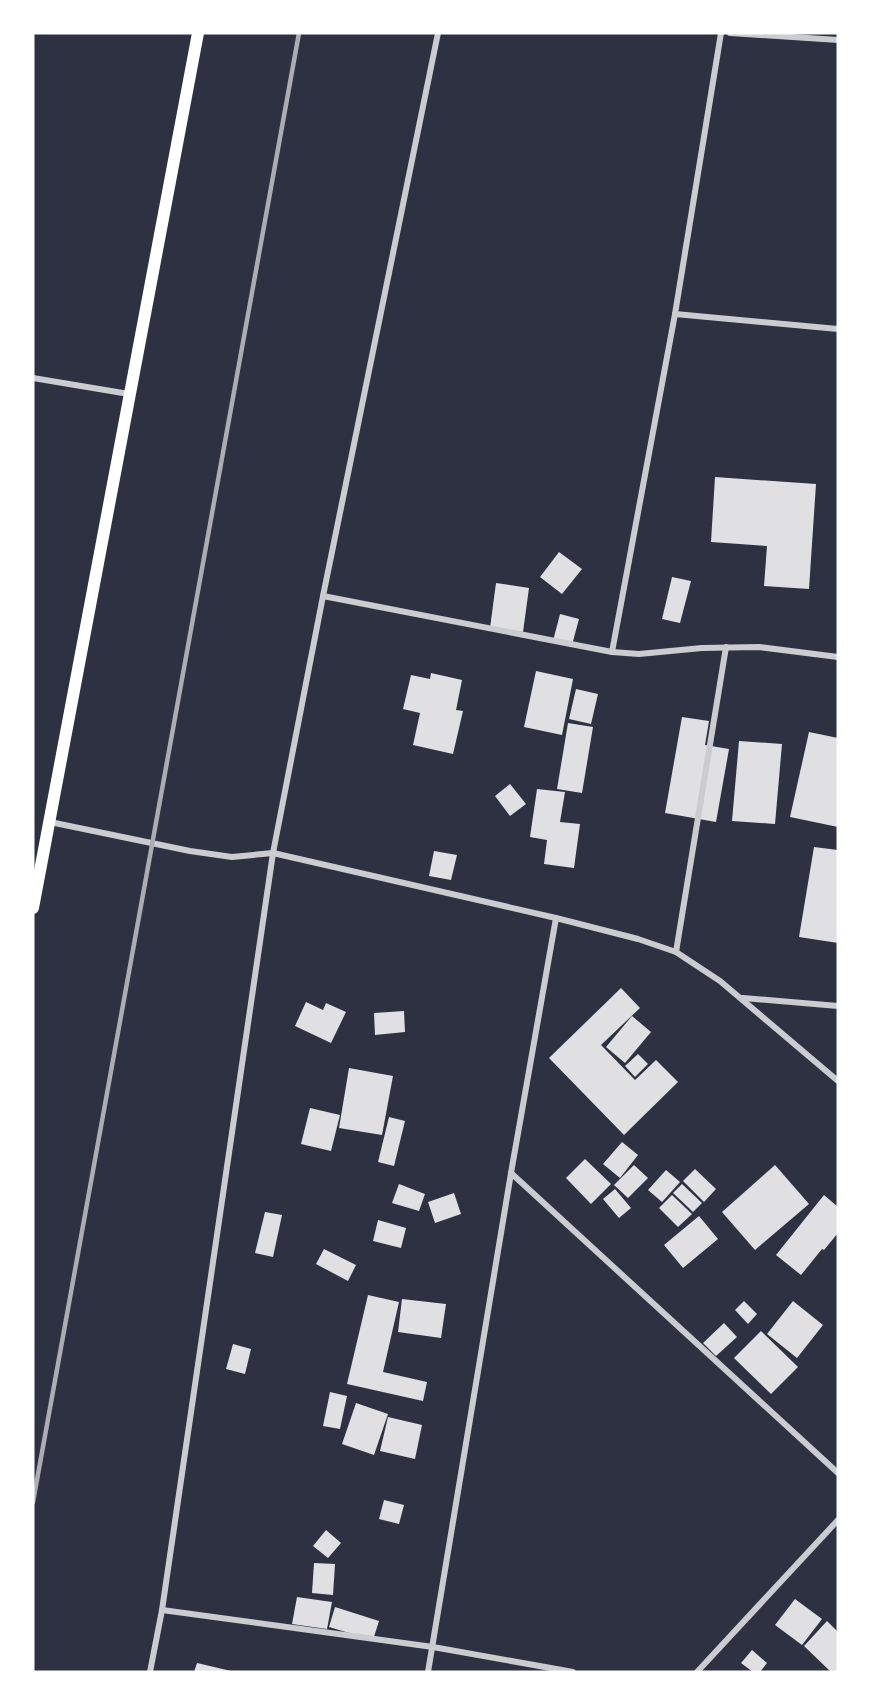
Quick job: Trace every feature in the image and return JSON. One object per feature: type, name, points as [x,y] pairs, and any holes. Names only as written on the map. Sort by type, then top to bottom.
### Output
[{"type":"main road","points":[[33,908],[198,33]]},
{"type":"street","points":[[150,1672],[162,1610],[273,853],[438,33]]},
{"type":"street","points":[[612,652],[675,314],[721,33]]},
{"type":"street","points":[[730,33],[838,40]]},
{"type":"street","points":[[675,314],[838,328]]},
{"type":"street","points":[[33,378],[129,393]]},
{"type":"street","points":[[323,596],[612,652],[639,654],[726,646],[759,646],[838,657]]},
{"type":"street","points":[[676,952],[726,646]]},
{"type":"street","points":[[49,822],[232,857],[273,853],[638,939],[676,952],[720,981],[838,1081]]},
{"type":"street","points":[[428,1672],[556,918]]},
{"type":"street","points":[[742,998],[838,1006]]},
{"type":"street","points":[[511,1173],[838,1473]]},
{"type":"street","points":[[697,1672],[838,1520]]},
{"type":"street","points":[[162,1610],[433,1647],[573,1672]]},
{"type":"building","points":[[715,477],[816,484],[809,589],[764,586],[767,546],[711,542]]},
{"type":"building","points":[[559,552],[582,569],[562,594],[540,577]]},
{"type":"building","points":[[672,577],[691,581],[680,623],[662,619]]},
{"type":"building","points":[[496,583],[529,588],[523,632],[490,628]]},
{"type":"building","points":[[560,614],[579,619],[572,645],[553,641]]},
{"type":"building","points":[[536,671],[573,679],[562,735],[524,727]]},
{"type":"building","points":[[431,673],[462,680],[456,710],[463,711],[453,754],[413,745],[420,713],[403,709],[411,675],[430,679]]},
{"type":"building","points":[[576,689],[598,694],[591,724],[569,719]]},
{"type":"building","points":[[682,717],[709,721],[705,745],[729,749],[716,822],[665,813]]},
{"type":"building","points":[[568,723],[593,727],[582,793],[557,789]]},
{"type":"building","points":[[809,732],[838,738],[838,827],[790,817]]},
{"type":"building","points":[[739,741],[782,744],[775,824],[732,821]]},
{"type":"building","points":[[510,784],[526,804],[510,816],[495,796]]},
{"type":"building","points":[[537,789],[565,792],[560,822],[580,824],[574,868],[544,864],[547,840],[530,837]]},
{"type":"building","points":[[814,847],[838,850],[838,943],[799,937]]},
{"type":"building","points":[[434,851],[457,855],[451,880],[429,876]]},
{"type":"building","points":[[621,988],[640,1008],[601,1045],[635,1080],[656,1060],[678,1082],[624,1135],[549,1058]]},
{"type":"building","points":[[306,1002],[323,1010],[326,1003],[346,1012],[331,1043],[295,1026]]},
{"type":"building","points":[[404,1011],[405,1032],[375,1035],[374,1013]]},
{"type":"building","points":[[632,1016],[651,1032],[625,1063],[606,1047]]},
{"type":"building","points":[[638,1054],[648,1064],[635,1077],[625,1066]]},
{"type":"building","points":[[349,1068],[393,1076],[382,1135],[339,1128]]},
{"type":"building","points":[[310,1108],[340,1115],[331,1151],[301,1144]]},
{"type":"building","points":[[389,1117],[405,1121],[394,1166],[378,1162]]},
{"type":"building","points":[[622,1142],[638,1155],[620,1178],[603,1164]]},
{"type":"building","points":[[585,1159],[611,1184],[591,1204],[566,1178]]},
{"type":"building","points":[[634,1165],[648,1178],[628,1198],[614,1185]]},
{"type":"building","points":[[775,1165],[809,1204],[755,1250],[722,1212]]},
{"type":"building","points":[[695,1169],[716,1189],[704,1202],[683,1181]]},
{"type":"building","points":[[666,1170],[680,1182],[662,1202],[648,1190]]},
{"type":"building","points":[[399,1184],[425,1194],[419,1211],[392,1203]]},
{"type":"building","points":[[682,1184],[702,1203],[693,1212],[673,1193]]},
{"type":"building","points":[[615,1189],[631,1208],[619,1218],[603,1199]]},
{"type":"building","points":[[454,1193],[461,1214],[435,1223],[428,1202]]},
{"type":"building","points":[[672,1195],[692,1214],[678,1227],[659,1208]]},
{"type":"building","points":[[824,1195],[838,1207],[838,1233],[801,1275],[776,1255]]},
{"type":"building","points":[[265,1212],[282,1215],[273,1257],[255,1253]]},
{"type":"building","points":[[699,1216],[718,1239],[683,1268],[664,1245]]},
{"type":"building","points":[[378,1220],[406,1228],[401,1248],[373,1241]]},
{"type":"building","points":[[324,1249],[356,1265],[348,1281],[316,1264]]},
{"type":"building","points":[[368,1295],[399,1302],[383,1372],[427,1382],[423,1401],[347,1384]]},
{"type":"building","points":[[402,1299],[446,1304],[441,1338],[398,1332]]},
{"type":"building","points":[[744,1301],[757,1314],[748,1324],[735,1310]]},
{"type":"building","points":[[793,1301],[823,1325],[797,1358],[767,1334]]},
{"type":"building","points":[[724,1323],[737,1337],[716,1356],[703,1343]]},
{"type":"building","points":[[761,1331],[798,1367],[771,1394],[734,1358]]},
{"type":"building","points":[[233,1344],[251,1349],[245,1374],[226,1369]]},
{"type":"building","points":[[330,1392],[347,1396],[340,1429],[323,1426]]},
{"type":"building","points":[[356,1403],[388,1414],[374,1455],[342,1444]]},
{"type":"building","points":[[388,1417],[422,1425],[415,1459],[380,1451]]},
{"type":"building","points":[[384,1500],[404,1505],[399,1524],[379,1519]]},
{"type":"building","points":[[326,1530],[341,1543],[328,1558],[313,1546]]},
{"type":"building","points":[[314,1563],[335,1564],[333,1595],[312,1593]]},
{"type":"building","points":[[297,1597],[332,1602],[327,1629],[292,1624]]},
{"type":"building","points":[[795,1599],[822,1619],[802,1645],[775,1625]]},
{"type":"building","points":[[335,1607],[379,1621],[373,1640],[329,1627]]},
{"type":"building","points":[[827,1621],[838,1632],[838,1672],[831,1672],[804,1646]]},
{"type":"building","points":[[752,1650],[767,1663],[760,1672],[753,1672],[741,1663]]},
{"type":"building","points":[[197,1663],[231,1671],[231,1672],[194,1672]]},
{"type":"railway","points":[[33,1502],[299,33]]}]
